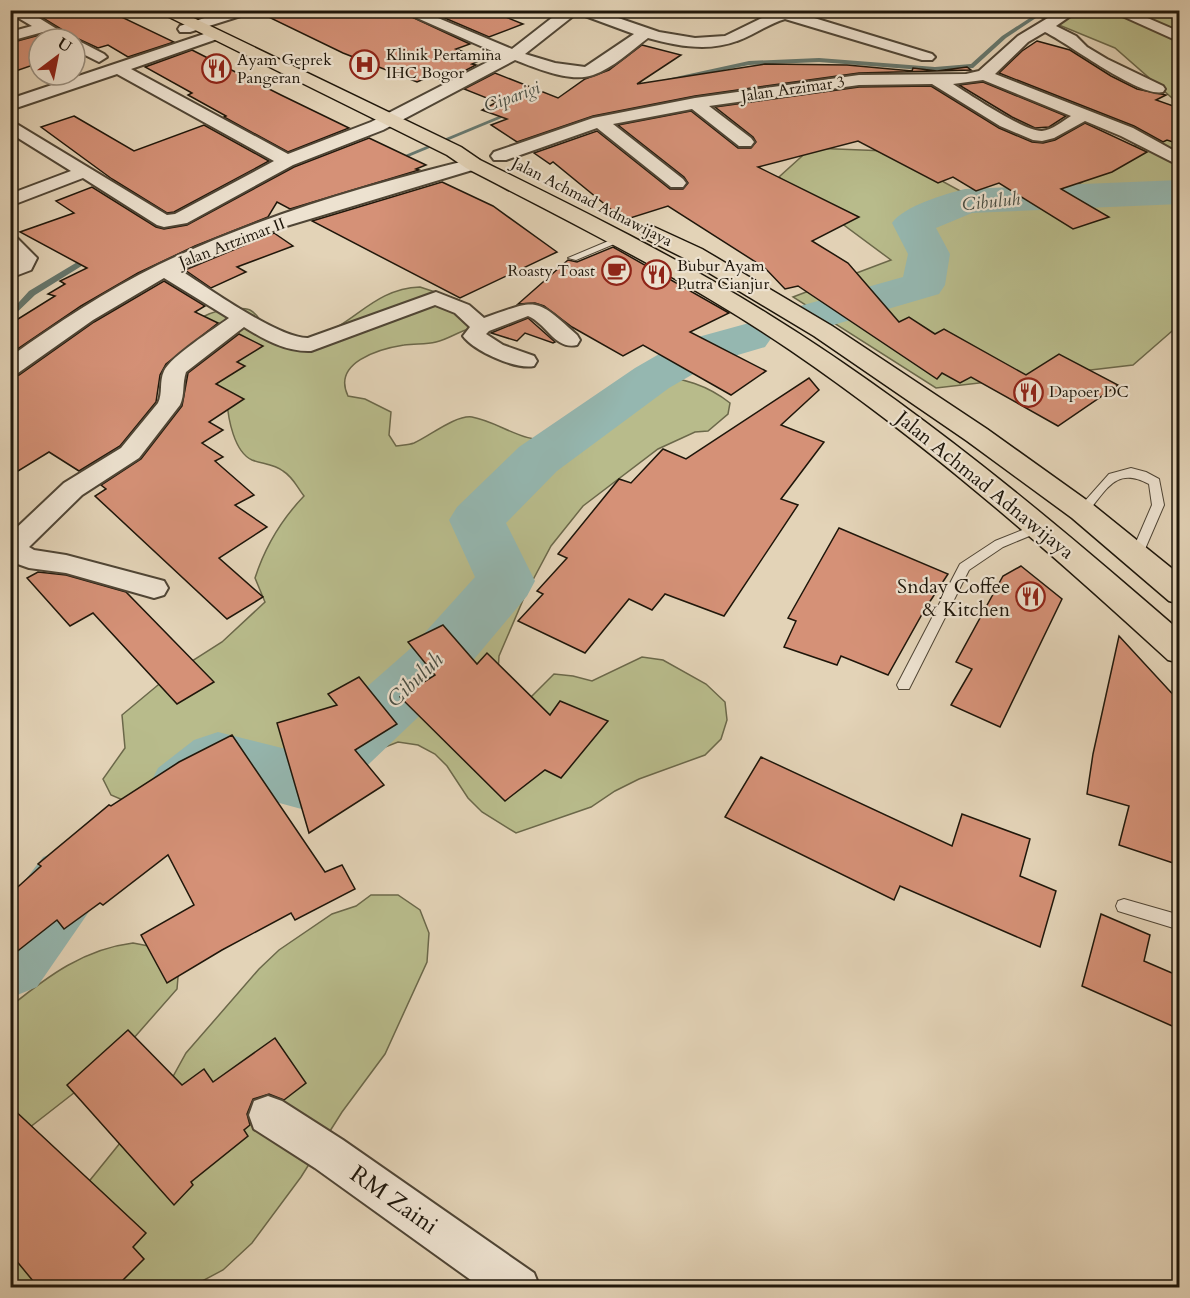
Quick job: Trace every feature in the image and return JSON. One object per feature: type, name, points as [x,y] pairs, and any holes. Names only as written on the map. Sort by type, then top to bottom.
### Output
[{"type":"main road","name":"Jalan Achmad Adnawijaya","points":[[163,10],[198,18],[438,126],[475,154],[719,295],[797,344],[841,359],[977,435],[1082,511],[1179,593]]},
{"type":"main road","name":"Jalan Achmad Adnawijaya","points":[[217,27],[417,134],[475,154],[694,254],[823,331],[841,359],[921,430],[1040,527],[1179,651]]},
{"type":"street","points":[[15,10],[43,27]]},
{"type":"street","points":[[10,105],[120,69],[217,27],[245,10]]},
{"type":"street","points":[[406,10],[515,54],[567,72],[590,71],[644,34]]},
{"type":"street","points":[[10,125],[164,221],[172,221],[180,219],[287,161],[390,120],[515,54],[573,10]]},
{"type":"street","points":[[581,10],[644,34],[714,42],[729,39],[785,14],[927,57]]},
{"type":"street","points":[[751,10],[774,18]]},
{"type":"street","points":[[1071,10],[1023,39],[984,75],[1127,132],[1179,160]]},
{"type":"street","points":[[1116,10],[1179,38]]},
{"type":"street","points":[[133,47],[198,18]]},
{"type":"street","points":[[1045,26],[1071,39],[1082,50],[1102,62],[1157,89]]},
{"type":"street","points":[[10,37],[27,32]]},
{"type":"street","points":[[87,49],[105,56],[87,62]]},
{"type":"street","points":[[120,69],[287,161]]},
{"type":"street","name":"Jalan Arzimar 3","points":[[475,154],[599,122],[695,103],[859,80],[966,79],[984,75]]},
{"type":"street","points":[[936,80],[991,115],[1039,137],[1051,134],[1084,115]]},
{"type":"street","points":[[695,103],[746,142]]},
{"type":"street","points":[[599,122],[677,183]]},
{"type":"street","points":[[10,143],[29,136]]},
{"type":"street","name":"Jalan Artzimar II","points":[[10,368],[96,308],[165,270],[222,244],[475,154]]},
{"type":"street","points":[[10,201],[83,172]]},
{"type":"street","points":[[10,242],[27,258],[17,269]]},
{"type":"street","points":[[165,270],[243,318],[300,346],[436,298],[462,309],[481,326]]},
{"type":"street","points":[[526,361],[495,350],[474,336],[481,326],[529,309],[546,318],[569,340]]},
{"type":"street","points":[[154,588],[66,564],[29,558],[17,552],[16,544],[73,489],[130,453],[168,405],[171,397],[171,382],[176,369],[243,318]]},
{"type":"street","name":"RM Zaini","points":[[268,1115],[329,1154],[519,1287]]},
{"type":"lane","points":[[573,258],[621,239]]},
{"type":"lane","points":[[1082,511],[1117,473],[1129,470],[1142,474],[1155,482],[1158,505],[1136,556]]},
{"type":"lane","points":[[904,685],[964,567],[999,544],[1040,527]]},
{"type":"lane","points":[[1124,906],[1179,922]]},
{"type":"green space","points":[[1035,11],[1179,11],[1179,104],[1115,48],[1037,16]]},
{"type":"green space","points":[[1179,116],[1179,325],[1133,365],[936,388],[793,297],[891,260],[779,177],[811,148],[887,151],[962,192],[1072,189]]},
{"type":"green space","points":[[420,287],[459,300],[470,308],[472,328],[436,342],[404,345],[371,354],[352,366],[346,375],[345,384],[348,396],[365,399],[391,412],[389,435],[396,446],[414,443],[465,417],[482,420],[533,439],[555,439],[569,431],[585,408],[600,394],[636,379],[656,377],[695,384],[730,403],[728,414],[708,431],[695,432],[658,449],[583,506],[551,546],[526,593],[499,656],[498,673],[528,700],[554,674],[592,681],[642,657],[663,660],[706,684],[725,702],[727,720],[721,739],[705,755],[639,779],[591,807],[516,833],[482,812],[468,798],[447,766],[435,754],[418,745],[398,742],[375,751],[361,748],[294,758],[269,765],[248,775],[132,804],[111,795],[103,779],[125,748],[122,715],[170,675],[222,642],[265,602],[255,578],[259,567],[281,524],[304,496],[286,473],[272,465],[252,460],[246,456],[233,434],[227,401],[201,388],[186,377],[176,362],[173,352],[194,323],[216,312],[233,308],[247,309],[255,313],[266,326],[277,332],[288,337],[307,338],[340,325],[388,294]]},
{"type":"green space","points":[[371,895],[398,895],[420,910],[429,933],[427,962],[385,1054],[342,1112],[301,1177],[252,1243],[223,1270],[191,1287],[11,1287],[10,1214],[82,1190],[171,1080],[186,1053],[259,969],[279,950],[332,914],[356,906]]},
{"type":"green space","points":[[133,943],[159,948],[179,965],[177,989],[111,1064],[29,1128],[11,1149],[11,1006],[53,974],[83,958],[98,951]]},
{"type":"building","points":[[37,10],[107,10],[174,42],[128,57],[108,45],[98,48],[87,43],[87,27],[58,27],[33,12]]},
{"type":"building","points":[[254,10],[397,10],[470,44],[456,49],[483,59],[445,81],[431,76],[417,82],[343,53]]},
{"type":"building","points":[[426,10],[488,10],[523,24],[489,37]]},
{"type":"building","points":[[27,38],[27,67],[10,73],[10,43]]},
{"type":"building","points":[[1037,41],[1070,50],[1111,76],[1137,89],[1166,95],[1156,100],[1179,108],[1179,144],[1167,140],[1163,142],[1134,126],[999,73],[1022,51]]},
{"type":"building","points":[[642,45],[681,55],[637,84],[765,64],[847,65],[936,71],[859,73],[695,96],[593,116],[517,142],[491,125],[507,119],[482,110],[497,102],[464,89],[495,73],[558,98],[585,79],[609,70]]},
{"type":"building","points":[[192,50],[349,128],[288,152],[224,117],[226,116],[188,95],[192,93],[145,67]]},
{"type":"building","points":[[967,67],[971,70],[938,71]]},
{"type":"building","points":[[983,82],[1066,116],[1049,127],[1035,128],[959,85]]},
{"type":"building","points":[[931,86],[999,128],[1032,142],[1043,143],[1055,140],[1085,123],[1147,152],[1112,172],[1061,189],[1109,217],[1073,229],[999,183],[976,191],[953,177],[938,183],[858,141],[758,167],[859,217],[812,241],[848,263],[899,322],[909,317],[935,334],[944,329],[1026,375],[1059,354],[1118,385],[1058,426],[971,377],[960,383],[942,373],[937,379],[798,286],[785,289],[765,268],[668,206],[624,220],[553,162],[550,164],[534,153],[597,131],[670,189],[683,189],[688,183],[684,177],[618,125],[691,111],[738,148],[751,148],[756,142],[753,137],[715,107],[859,87]]},
{"type":"building","points":[[74,116],[134,151],[204,125],[269,161],[174,212],[167,213],[112,179],[41,127]]},
{"type":"building","points":[[369,138],[426,165],[416,169],[419,170],[290,209],[277,202],[268,217],[195,246],[138,273],[81,306],[10,354],[10,324],[55,296],[48,294],[65,284],[60,281],[87,268],[20,232],[74,213],[56,201],[92,187],[156,227],[164,229],[187,225],[294,167]]},
{"type":"building","points":[[442,182],[493,206],[557,252],[460,298],[312,221]]},
{"type":"building","points":[[274,233],[293,246],[237,267],[246,272],[211,288],[185,270]]},
{"type":"building","points":[[613,247],[729,313],[690,332],[766,371],[731,395],[643,345],[623,356],[572,327],[544,306],[535,303],[518,304],[568,260],[577,262]]},
{"type":"building","points":[[164,281],[205,306],[195,312],[218,323],[166,364],[160,375],[156,402],[120,446],[79,471],[49,452],[10,476],[10,377],[19,375],[94,322]]},
{"type":"building","points":[[528,318],[555,342],[525,333],[517,341],[491,333]]},
{"type":"building","points":[[239,334],[263,346],[237,362],[245,366],[216,384],[244,399],[209,422],[223,430],[202,443],[223,457],[215,461],[254,495],[235,505],[267,527],[219,558],[263,597],[227,619],[95,496],[106,489],[101,485],[141,459],[182,406],[188,373]]},
{"type":"building","points":[[809,378],[819,390],[781,425],[824,442],[781,499],[798,505],[724,616],[665,594],[652,610],[629,599],[585,653],[518,621],[543,594],[537,591],[567,558],[558,554],[619,479],[631,483],[663,449],[686,459]]},
{"type":"building","points":[[839,528],[948,574],[925,609],[888,675],[841,656],[837,665],[784,647],[796,621],[788,618]]},
{"type":"building","points":[[1021,566],[1062,599],[1000,727],[951,705],[972,669],[956,662],[1003,576]]},
{"type":"building","points":[[38,572],[66,575],[126,592],[214,682],[177,704],[93,613],[70,626],[27,578]]},
{"type":"building","points":[[443,625],[477,664],[487,653],[550,715],[560,701],[608,721],[561,778],[545,770],[505,801],[400,697],[435,675],[408,642]]},
{"type":"building","points":[[1119,636],[1179,701],[1179,865],[1119,845],[1129,806],[1087,794],[1093,754]]},
{"type":"building","points":[[359,677],[397,724],[355,750],[384,785],[309,833],[277,723],[337,705],[328,694]]},
{"type":"building","points":[[232,735],[325,872],[342,865],[355,889],[295,920],[291,913],[167,983],[141,935],[194,905],[168,855],[103,905],[100,903],[64,929],[57,920],[10,957],[10,894],[41,866],[38,864],[109,805],[111,806],[179,762]]},
{"type":"building","points":[[761,757],[952,846],[962,814],[1030,839],[1020,876],[1056,891],[1040,947],[900,886],[894,900],[725,817]]},
{"type":"building","points":[[1101,914],[1150,935],[1144,961],[1179,976],[1179,1029],[1082,986]]},
{"type":"building","points":[[128,1030],[182,1085],[204,1069],[213,1082],[275,1038],[306,1083],[284,1100],[269,1094],[253,1099],[247,1114],[250,1125],[244,1130],[248,1136],[191,1182],[193,1185],[174,1205],[67,1085]]},
{"type":"building","points":[[10,1106],[146,1233],[133,1247],[144,1259],[116,1287],[38,1287],[10,1253]]},
{"type":"waterway","name":"Ciparigi","points":[[665,80],[749,63],[819,60],[935,69],[973,66],[1004,37],[1046,10]]},
{"type":"waterway","name":"Ciparigi","points":[[394,161],[513,112]]},
{"type":"waterway","name":"Cibuluh","points":[[816,316],[923,285],[929,254],[913,223],[965,201],[1180,192]]},
{"type":"waterway","name":"Ciparigi","points":[[198,215],[234,202]]},
{"type":"waterway","name":"Ciparigi","points":[[10,317],[32,293],[92,257]]},
{"type":"waterway","name":"Cibuluh","points":[[182,788],[218,759],[305,782],[433,665],[506,581],[477,520],[538,459],[652,378],[697,352],[749,337]]},
{"type":"waterway","name":"Cibuluh","points":[[10,962],[69,880]]},
{"type":"place","name":"Klinik Pertamina IHC Bogor","points":[[365,64]]},
{"type":"place","name":"Ayam Geprek Pangeran","points":[[216,69]]},
{"type":"place","name":"Roasty Toast","points":[[616,271]]},
{"type":"place","name":"Bubur Ayam Putra Cianjur","points":[[656,275]]},
{"type":"place","name":"Dapoer DC","points":[[1028,392]]},
{"type":"place","name":"Snday Coffee & Kitchen","points":[[1031,597]]}]
